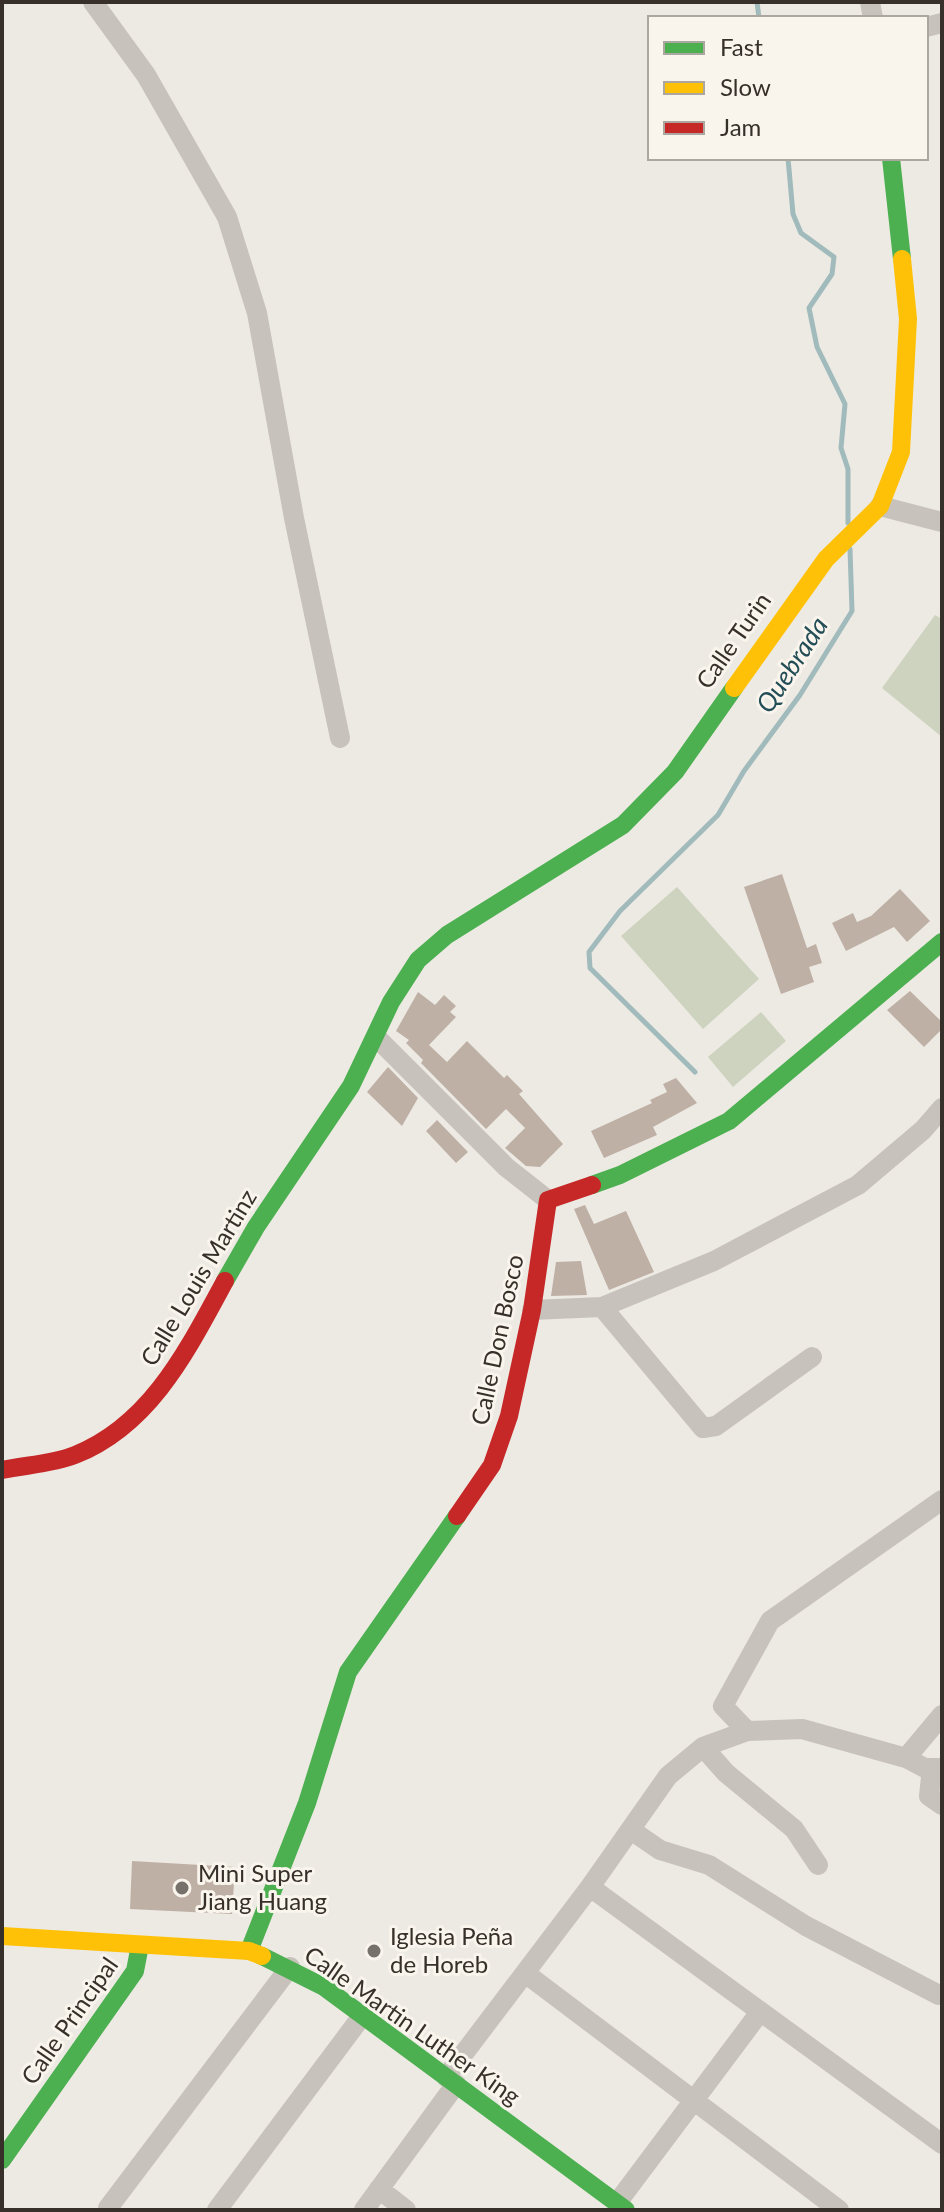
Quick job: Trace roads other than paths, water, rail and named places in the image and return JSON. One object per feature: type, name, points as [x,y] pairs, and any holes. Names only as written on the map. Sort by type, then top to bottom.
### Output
[{"type":"street","points":[[93,2],[146,75],[227,217],[257,313],[294,518],[340,738]]},
{"type":"street","name":"Calle Turin","points":[[376,1037],[391,1002],[418,960],[447,935],[623,825],[675,772],[826,559],[880,506],[901,452],[908,319],[891,160]]},
{"type":"street","points":[[880,506],[942,522]]},
{"type":"street","points":[[376,1037],[506,1167],[548,1200],[620,1175],[729,1121],[942,942]]},
{"type":"street","name":"Calle Louis Martinz","points":[[2,1470],[73,1456],[115,1435],[149,1402],[178,1366],[256,1227],[351,1086],[376,1037]]},
{"type":"street","points":[[532,1310],[602,1307],[714,1261],[858,1185],[923,1130],[942,1108]]},
{"type":"street","name":"Calle Don Bosco","points":[[249,1951],[307,1803],[348,1672],[492,1465],[509,1416],[532,1310],[548,1200]]},
{"type":"street","points":[[602,1307],[703,1428],[716,1426],[812,1357]]},
{"type":"street","points":[[747,1731],[723,1706],[770,1621],[942,1500]]},
{"type":"street","points":[[906,1758],[942,1715]]},
{"type":"street","points":[[364,2210],[525,1973],[668,1776],[703,1747],[747,1731],[802,1729],[937,1768],[929,1796],[942,1805]]},
{"type":"street","points":[[703,1747],[726,1773],[794,1829],[818,1865]]},
{"type":"street","points":[[631,1830],[660,1850],[709,1865],[806,1926],[939,1995]]},
{"type":"street","points":[[590,1887],[942,2144]]},
{"type":"street","name":"Calle Martin Luther King","points":[[2,1936],[249,1951],[290,1967],[362,2016],[622,2207]]},
{"type":"street","name":"Calle Principal","points":[[2,2160],[135,1971],[140,1945]]},
{"type":"street","points":[[108,2208],[290,1967]]},
{"type":"street","points":[[525,1973],[839,2210]]},
{"type":"street","points":[[622,2207],[691,2101],[760,2012]]},
{"type":"street","points":[[217,2210],[362,2016]]},
{"type":"street","points":[[379,2189],[406,2210]]},
{"type":"waterway","name":"Quebrada","points":[[757,2],[759,16]]},
{"type":"waterway","name":"Quebrada","points":[[788,160],[793,214],[801,233],[834,257],[832,274],[809,308],[817,347],[845,404],[841,448],[848,469],[848,523]]},
{"type":"waterway","name":"Quebrada","points":[[695,1072],[590,968],[589,952],[620,911],[718,815],[744,771],[800,695],[852,611],[850,549]]},
{"type":"place","name":"Mini Super Jiang Huang","points":[[182,1888]]},
{"type":"place","name":"Iglesia Peña de Horeb","points":[[374,1951]]}]
